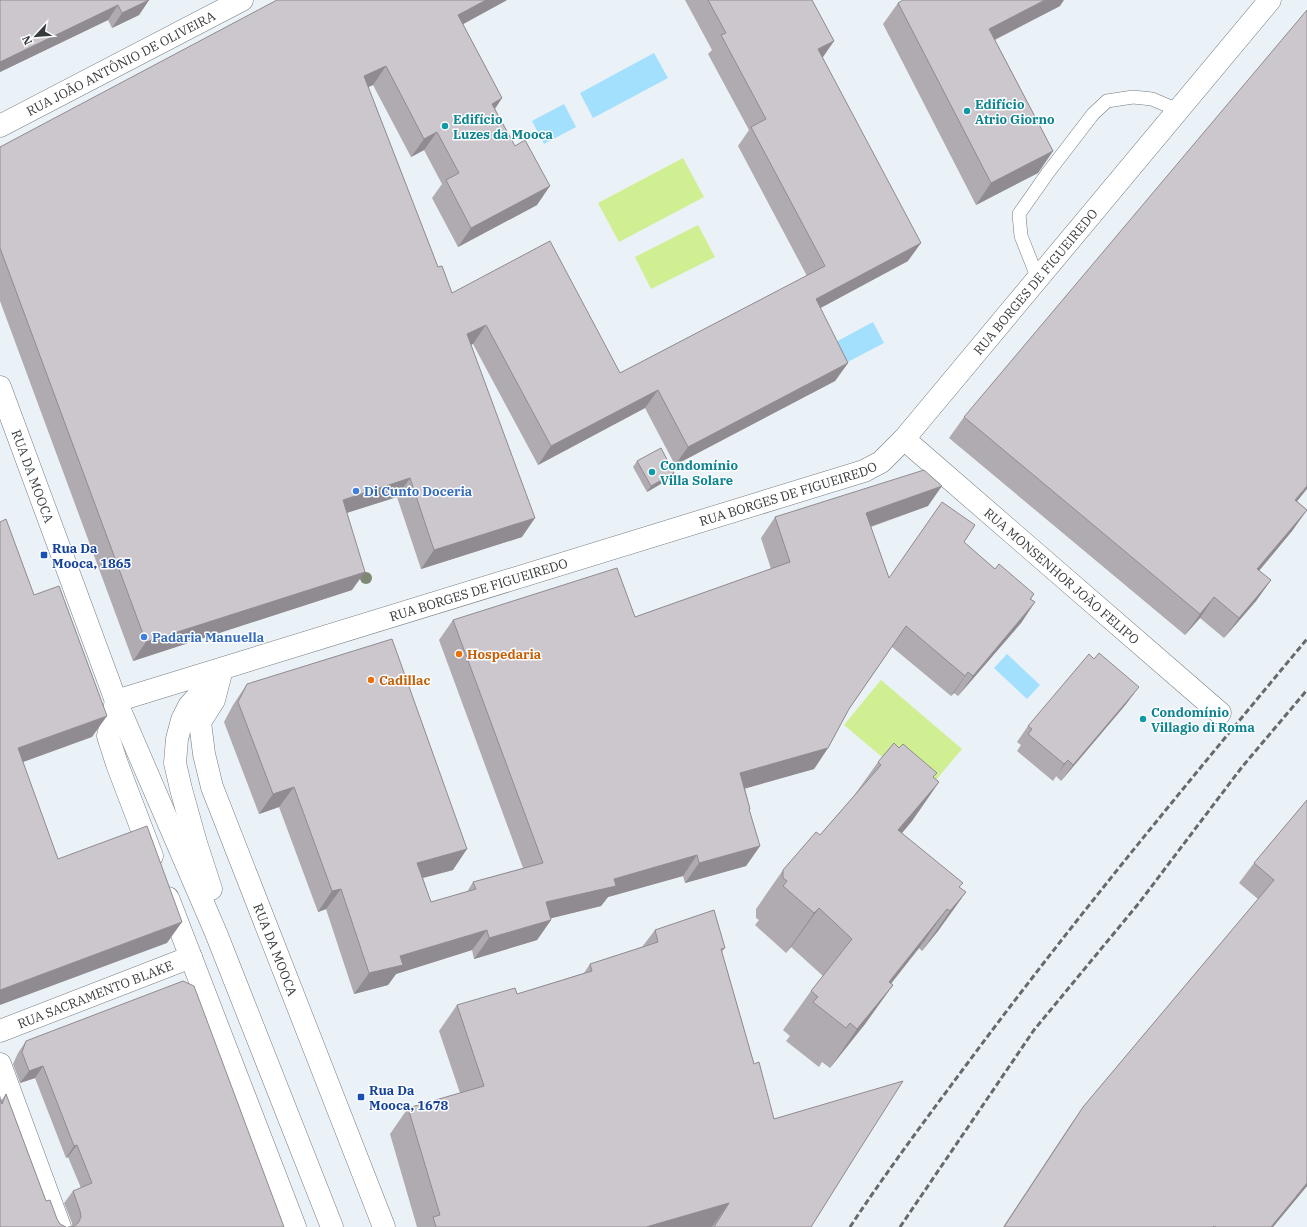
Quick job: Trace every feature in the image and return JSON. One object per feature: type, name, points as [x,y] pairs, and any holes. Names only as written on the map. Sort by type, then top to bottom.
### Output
[{"type":"street","name":"RUA JOÃO ANTÔNIO DE OLIVEIRA","points":[[0,126],[242,0]]},
{"type":"street","name":"RUA BORGES DE FIGUEIREDO","points":[[116,701],[864,471],[881,462],[904,440],[1270,0]]},
{"type":"street","name":"RUA DA MOOCA","points":[[0,387],[116,701],[216,933],[332,1227]]},
{"type":"street","name":"RUA MONSENHOR JOÃO FELIPO","points":[[904,440],[1220,713]]},
{"type":"street","name":"RUA DA MOOCA","points":[[222,669],[214,700],[200,722],[204,754],[212,787],[384,1227]]},
{"type":"street","points":[[216,933],[219,912],[196,843],[175,763],[177,739],[182,720],[189,706],[222,669]]},
{"type":"street","points":[[116,701],[108,736],[117,764],[295,1227]]},
{"type":"street","name":"RUA SACRAMENTO BLAKE","points":[[0,1031],[191,958]]},
{"type":"street","points":[[0,1064],[60,1227]]},
{"type":"lane","points":[[1038,279],[1021,236],[1019,214],[1047,174],[1093,114],[1107,101],[1133,97],[1152,99],[1178,110]]},
{"type":"green space","points":[[683,158],[704,197],[619,242],[598,203]]},
{"type":"green space","points":[[698,225],[715,257],[651,289],[635,257]]},
{"type":"green space","points":[[881,680],[962,749],[925,793],[844,725]]},
{"type":"water","points":[[654,53],[668,78],[593,118],[580,93]]},
{"type":"water","points":[[564,104],[576,127],[544,144],[532,121]]},
{"type":"water","points":[[873,322],[884,343],[842,365],[832,344]]},
{"type":"water","points":[[1007,654],[1040,685],[1027,699],[994,668]]},
{"type":"building","points":[[0,0],[149,0],[122,13],[118,5],[0,62]]},
{"type":"building","points":[[277,0],[486,0],[458,15],[502,98],[492,104],[515,146],[525,140],[550,186],[471,228],[446,180],[459,173],[437,132],[424,139],[386,66],[364,76],[438,267],[442,266],[452,293],[550,241],[620,373],[825,266],[751,127],[766,119],[721,35],[726,33],[708,0],[812,0],[834,41],[818,49],[921,243],[816,299],[848,363],[688,447],[658,390],[551,446],[486,325],[467,334],[535,518],[434,550],[410,478],[343,500],[365,572],[146,642],[0,248],[0,147]]},
{"type":"building","name":"Edifício Atrio Giorno","points":[[903,0],[1045,0],[989,29],[1053,151],[991,183],[898,3]]},
{"type":"building","points":[[1307,10],[1307,486],[1295,500],[1307,510],[1257,569],[1271,580],[1239,618],[1214,597],[1200,614],[964,417]]},
{"type":"building","name":"Condomínio Villa Solare","points":[[661,448],[674,473],[651,486],[637,461]]},
{"type":"building","points":[[924,470],[942,486],[866,513],[889,578],[942,502],[975,525],[964,542],[995,569],[999,564],[1034,594],[1030,599],[1035,602],[973,676],[968,672],[965,676],[906,626],[849,709],[828,748],[740,773],[760,846],[699,863],[697,855],[614,879],[616,886],[546,902],[551,920],[489,938],[487,930],[400,956],[403,965],[369,973],[341,889],[332,891],[294,787],[273,794],[238,702],[247,684],[392,639],[467,849],[417,863],[431,902],[476,889],[473,882],[543,863],[453,620],[617,568],[635,617],[790,562],[775,517]]},
{"type":"building","points":[[6,519],[34,595],[59,586],[107,716],[18,748],[58,859],[147,826],[182,922],[0,990],[0,522]]},
{"type":"building","points":[[1099,653],[1139,687],[1073,765],[1068,760],[1064,764],[1028,734],[1032,729],[1028,726],[1089,654],[1094,659]]},
{"type":"building","points":[[894,743],[899,748],[903,744],[937,773],[933,777],[939,782],[898,830],[963,883],[959,887],[966,892],[950,911],[947,909],[889,982],[893,985],[857,1029],[850,1023],[846,1028],[813,1002],[818,997],[811,991],[852,939],[819,908],[814,913],[783,886],[787,881],[783,878],[783,870],[816,832],[820,835],[881,765],[878,762]]},
{"type":"building","points":[[1307,800],[1307,1183],[1271,1227],[1004,1227],[1083,1107],[1274,880],[1254,863]]},
{"type":"building","points":[[714,910],[725,948],[721,949],[754,1064],[759,1062],[774,1119],[903,1081],[811,1227],[714,1227],[729,1203],[646,1227],[436,1227],[433,1217],[440,1215],[408,1108],[484,1086],[457,1005],[515,988],[517,994],[592,971],[590,964],[658,942],[655,930]]},
{"type":"building","points":[[183,981],[194,986],[284,1227],[73,1227],[78,1223],[81,1217],[73,1191],[92,1183],[77,1145],[74,1146],[43,1066],[29,1071],[22,1052],[26,1041]]},
{"type":"building","points":[[6,1094],[46,1201],[50,1200],[57,1219],[60,1224],[66,1227],[0,1227],[0,1099],[2,1104]]},
{"type":"railway","points":[[850,1227],[918,1129],[1045,961],[1175,799],[1307,639]]},
{"type":"railway","points":[[900,1227],[1034,1030],[1139,903],[1242,767],[1307,690]]},
{"type":"place","name":"Edifício Atrio Giorno","points":[[967,111]]},
{"type":"place","name":"Edifício Luzes da Mooca","points":[[445,126]]},
{"type":"place","name":"Condomínio Villa Solare","points":[[652,472]]},
{"type":"place","name":"Di Cunto Doceria","points":[[356,491]]},
{"type":"place","name":"Rua Da Mooca, 1865","points":[[44,555]]},
{"type":"place","name":"Padaria Manuella","points":[[144,637]]},
{"type":"place","name":"Hospedaria","points":[[459,654]]},
{"type":"place","name":"Cadillac","points":[[371,680]]},
{"type":"place","name":"Condomínio Villagio di Roma","points":[[1143,719]]},
{"type":"place","name":"Rua Da Mooca, 1678","points":[[361,1097]]}]
